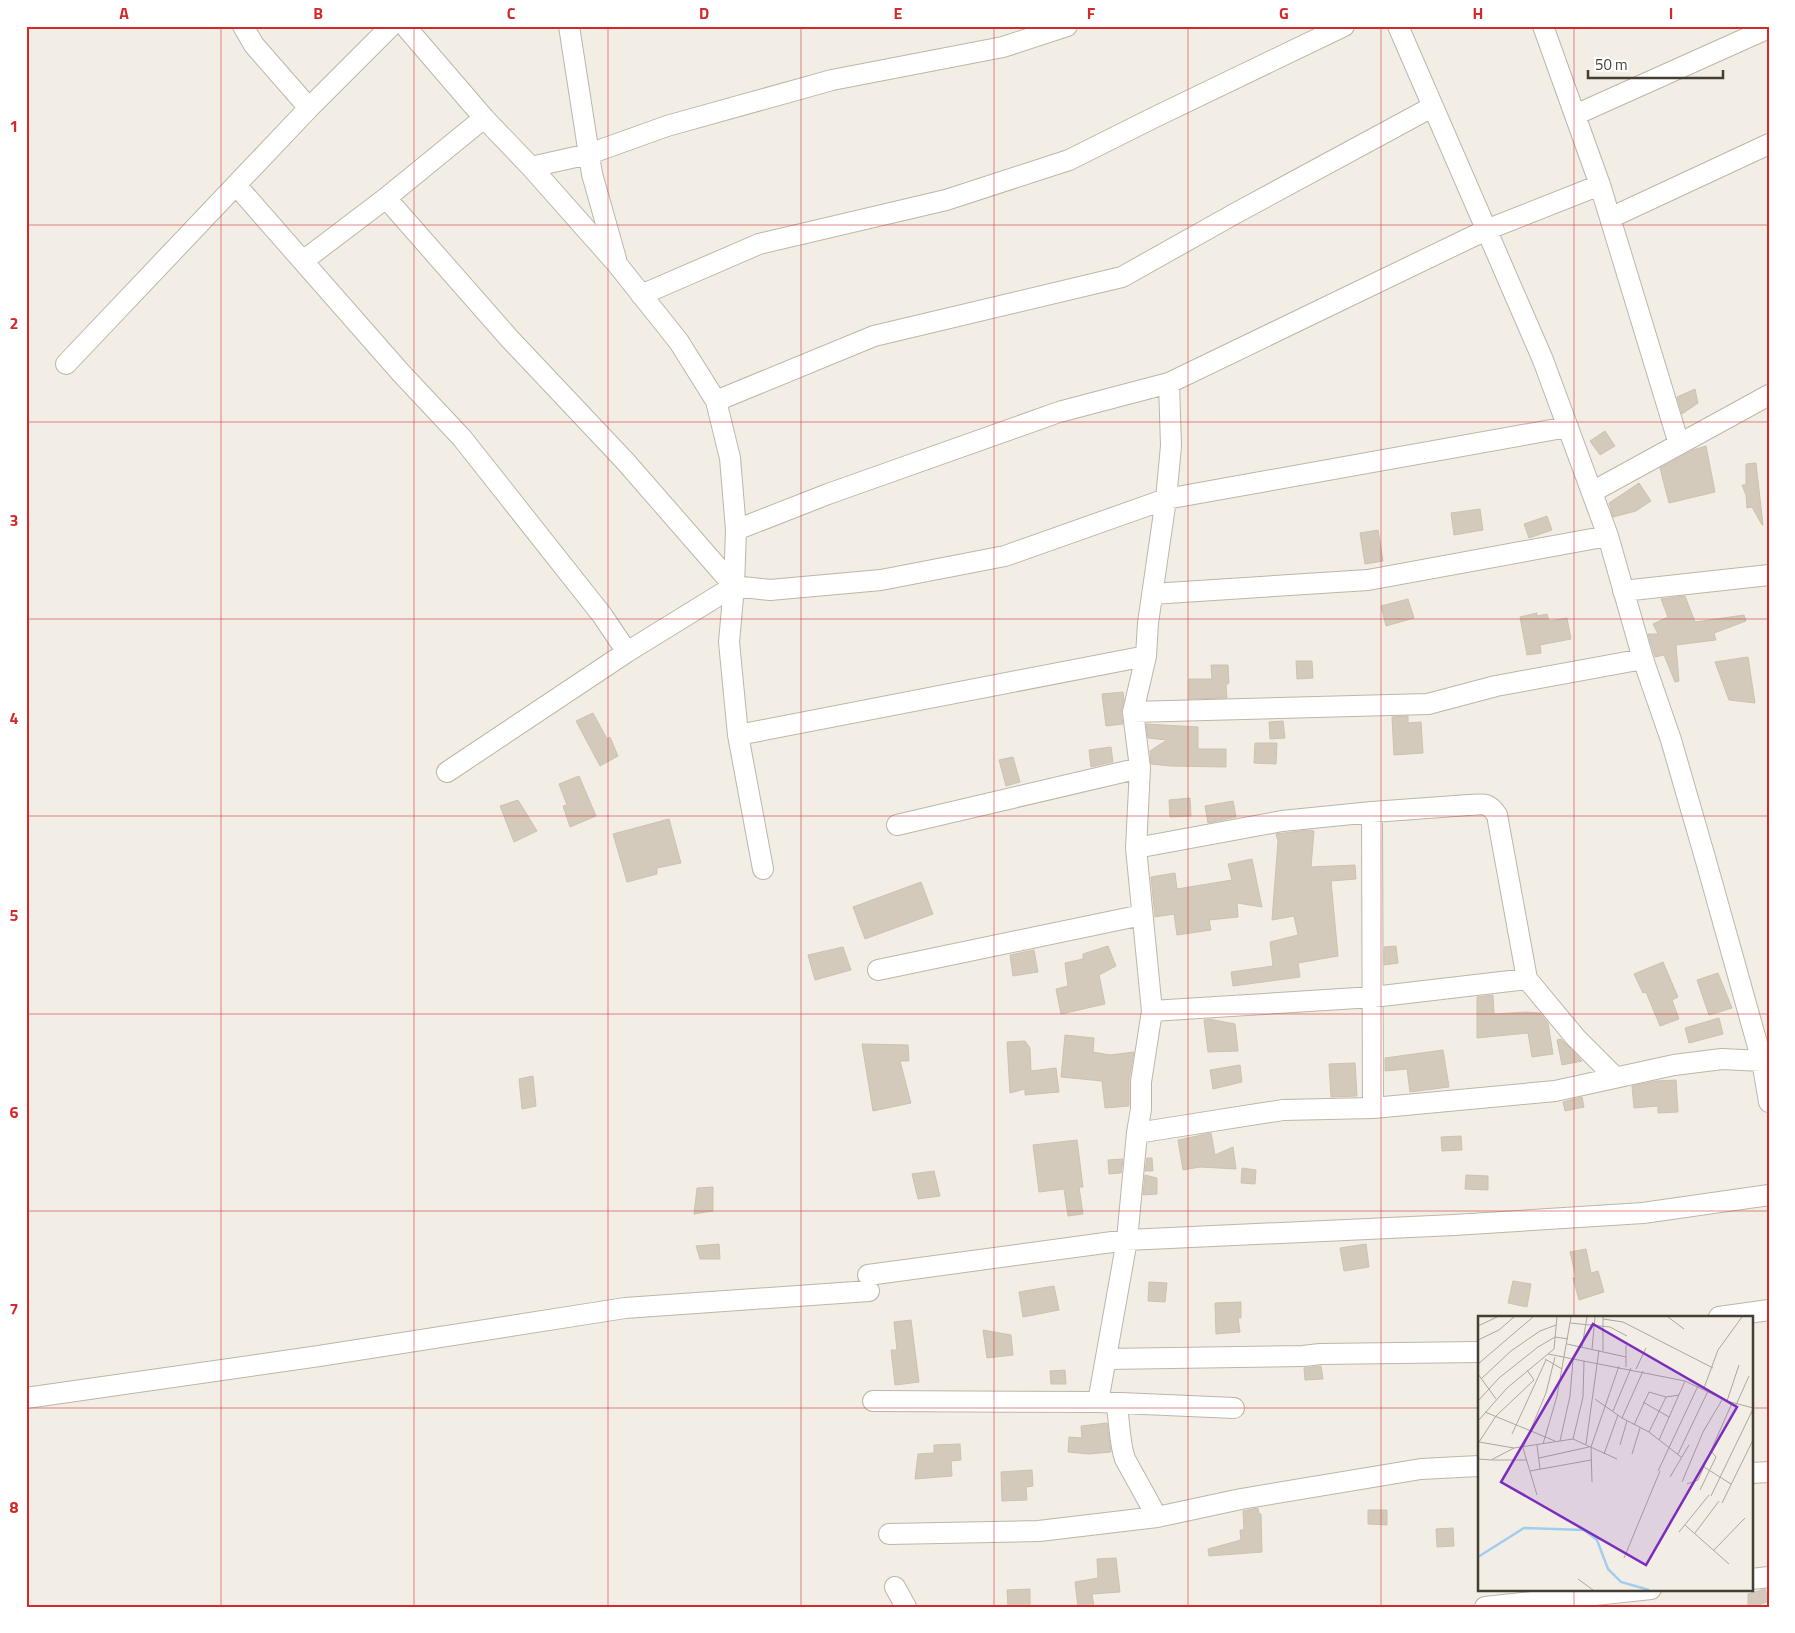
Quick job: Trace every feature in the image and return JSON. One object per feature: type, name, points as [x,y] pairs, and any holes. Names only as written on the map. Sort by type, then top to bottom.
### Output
[{"type":"street","points":[[243,26],[254,45],[309,108]]},
{"type":"street","points":[[66,364],[309,108],[391,26]]},
{"type":"street","points":[[405,26],[484,118],[618,264],[679,342],[716,401],[730,458],[736,530],[729,642],[738,735],[763,869]]},
{"type":"street","points":[[569,26],[592,174],[618,264]]},
{"type":"street","points":[[531,167],[589,154],[668,126],[832,80],[1003,47],[1066,26]]},
{"type":"street","points":[[641,295],[759,244],[946,200],[1069,160],[1344,26]]},
{"type":"street","points":[[1398,26],[1543,360],[1608,536],[1643,659],[1671,740],[1706,861],[1762,1061],[1769,1102]]},
{"type":"street","points":[[1543,26],[1600,185],[1679,444]]},
{"type":"street","points":[[1574,115],[1769,28]]},
{"type":"street","points":[[716,401],[874,336],[1122,277],[1432,107]]},
{"type":"street","points":[[303,261],[386,198],[484,118]]},
{"type":"street","points":[[1610,218],[1769,144]]},
{"type":"street","points":[[236,185],[401,373],[462,438],[602,615],[627,652]]},
{"type":"street","points":[[736,530],[828,494],[1058,412],[1169,383],[1486,230],[1600,185]]},
{"type":"street","points":[[386,198],[508,337],[625,461],[734,586]]},
{"type":"street","points":[[1157,1517],[1125,1459],[1120,1424],[1107,1403],[1106,1359],[1127,1240],[1141,1109],[1141,1082],[1152,1011],[1136,848],[1140,768],[1133,712],[1146,656],[1148,623],[1166,499],[1171,446],[1169,383]]},
{"type":"street","points":[[1592,492],[1769,395]]},
{"type":"street","points":[[447,772],[627,652],[734,586],[770,590],[881,580],[1005,556],[1166,499],[1568,427]]},
{"type":"street","points":[[1152,594],[1368,580],[1608,536]]},
{"type":"street","points":[[1623,591],[1769,576]]},
{"type":"street","points":[[738,735],[1146,656]]},
{"type":"street","points":[[1133,712],[1428,704],[1496,686],[1643,659]]},
{"type":"street","points":[[897,825],[1140,768]]},
{"type":"street","points":[[1136,848],[1282,820],[1483,804],[1492,807],[1497,815],[1527,979],[1570,1032],[1615,1077]]},
{"type":"street","points":[[1372,812],[1373,1108]]},
{"type":"street","points":[[878,970],[1142,915]]},
{"type":"street","points":[[1152,1011],[1373,997],[1527,979]]},
{"type":"street","points":[[1137,1133],[1283,1110],[1373,1108],[1555,1091],[1674,1065],[1722,1059],[1762,1061]]},
{"type":"street","points":[[26,1398],[319,1356],[625,1308],[868,1283],[1127,1240],[1454,1225],[1643,1213],[1769,1195]]},
{"type":"street","points":[[1726,1316],[1769,1310]]},
{"type":"street","points":[[1106,1359],[1478,1352]]},
{"type":"street","points":[[873,1401],[1107,1403],[1234,1408]]},
{"type":"street","points":[[889,1534],[1039,1531],[1157,1517],[1241,1499],[1421,1469],[1478,1466]]},
{"type":"street","points":[[1752,1473],[1769,1472]]},
{"type":"street","points":[[1752,1579],[1769,1577]]},
{"type":"street","points":[[895,1587],[906,1607]]},
{"type":"street","points":[[1484,1607],[1642,1590]]},
{"type":"building","points":[[1695,389],[1698,403],[1682,414],[1677,397]]},
{"type":"building","points":[[1605,431],[1615,446],[1600,455],[1590,441]]},
{"type":"building","points":[[1706,446],[1715,492],[1669,503],[1660,468],[1693,450]]},
{"type":"building","points":[[1756,463],[1763,525],[1752,507],[1747,508],[1746,495],[1742,485],[1746,485],[1746,464]]},
{"type":"building","points":[[1639,483],[1651,501],[1636,511],[1613,517],[1609,503]]},
{"type":"building","points":[[1480,509],[1483,530],[1454,535],[1451,513]]},
{"type":"building","points":[[1547,516],[1552,530],[1529,538],[1524,524]]},
{"type":"building","points":[[1378,530],[1383,561],[1365,564],[1360,533]]},
{"type":"building","points":[[1685,596],[1695,622],[1744,615],[1746,621],[1714,633],[1716,640],[1676,645],[1679,681],[1675,682],[1664,655],[1655,657],[1648,634],[1658,634],[1653,624],[1668,617],[1661,599]]},
{"type":"building","points":[[1408,599],[1414,618],[1386,626],[1381,606]]},
{"type":"building","points":[[1537,613],[1537,616],[1547,614],[1549,621],[1567,618],[1571,639],[1540,645],[1541,653],[1527,655],[1520,617]]},
{"type":"building","points":[[1748,657],[1755,703],[1729,700],[1715,662]]},
{"type":"building","points":[[1296,661],[1312,661],[1313,678],[1297,679]]},
{"type":"building","points":[[1211,665],[1228,665],[1229,683],[1226,685],[1227,698],[1189,699],[1189,679],[1212,679]]},
{"type":"building","points":[[1123,692],[1124,700],[1121,712],[1123,724],[1106,726],[1102,694]]},
{"type":"building","points":[[593,713],[607,739],[610,737],[618,756],[600,766],[576,721]]},
{"type":"building","points":[[1408,716],[1408,723],[1421,722],[1423,753],[1394,755],[1392,717]]},
{"type":"building","points":[[1283,721],[1285,738],[1270,739],[1269,722]]},
{"type":"building","points":[[1146,724],[1198,727],[1198,749],[1226,749],[1226,767],[1151,764],[1150,751],[1167,740],[1148,738]]},
{"type":"building","points":[[1255,743],[1277,743],[1276,764],[1254,763]]},
{"type":"building","points":[[1111,747],[1113,762],[1091,767],[1089,750]]},
{"type":"building","points":[[1013,757],[1020,782],[1006,786],[999,760]]},
{"type":"building","points":[[579,776],[596,816],[570,827],[563,806],[567,805],[559,784]]},
{"type":"building","points":[[1190,798],[1191,816],[1170,817],[1169,800]]},
{"type":"building","points":[[518,800],[537,831],[514,842],[500,806]]},
{"type":"building","points":[[1233,801],[1236,817],[1208,823],[1205,806]]},
{"type":"building","points":[[669,819],[681,863],[657,868],[657,874],[627,882],[613,834]]},
{"type":"building","points":[[1314,831],[1311,867],[1355,865],[1356,879],[1331,881],[1338,956],[1298,963],[1300,977],[1233,986],[1231,972],[1273,966],[1270,942],[1298,935],[1294,916],[1272,920],[1278,841],[1276,834]]},
{"type":"building","points":[[1252,859],[1262,907],[1237,903],[1238,917],[1209,920],[1211,930],[1177,935],[1174,914],[1155,917],[1151,877],[1175,873],[1177,889],[1232,880],[1228,864]]},
{"type":"building","points":[[921,882],[933,914],[865,939],[853,907]]},
{"type":"building","points":[[1108,946],[1116,966],[1099,975],[1105,1004],[1061,1014],[1056,989],[1068,986],[1065,963],[1083,959],[1083,954]]},
{"type":"building","points":[[1396,946],[1398,963],[1384,965],[1384,947]]},
{"type":"building","points":[[843,947],[851,970],[815,980],[808,955]]},
{"type":"building","points":[[1034,950],[1038,972],[1013,976],[1010,955]]},
{"type":"building","points":[[1663,962],[1678,997],[1672,1000],[1679,1019],[1660,1026],[1646,992],[1643,993],[1634,974]]},
{"type":"building","points":[[1718,973],[1732,1008],[1709,1015],[1697,980]]},
{"type":"building","points":[[1493,995],[1494,1014],[1540,1013],[1548,1023],[1553,1054],[1532,1057],[1528,1033],[1477,1038],[1477,997]]},
{"type":"building","points":[[1719,1018],[1723,1034],[1689,1043],[1685,1028]]},
{"type":"building","points":[[1209,1019],[1235,1024],[1238,1051],[1208,1052],[1204,1020]]},
{"type":"building","points":[[1065,1035],[1094,1038],[1093,1052],[1110,1055],[1134,1052],[1129,1080],[1129,1106],[1105,1108],[1102,1081],[1061,1077]]},
{"type":"building","points":[[1561,1039],[1582,1061],[1562,1065],[1557,1040]]},
{"type":"building","points":[[1025,1041],[1030,1048],[1031,1071],[1056,1068],[1059,1092],[1025,1095],[1025,1089],[1010,1093],[1007,1042]]},
{"type":"building","points":[[862,1044],[908,1045],[909,1061],[900,1061],[911,1103],[873,1111]]},
{"type":"building","points":[[1443,1050],[1449,1087],[1410,1092],[1407,1069],[1385,1071],[1385,1058]]},
{"type":"building","points":[[1355,1063],[1357,1096],[1331,1097],[1329,1064]]},
{"type":"building","points":[[1240,1065],[1242,1082],[1213,1089],[1210,1070]]},
{"type":"building","points":[[533,1076],[536,1106],[522,1109],[519,1079]]},
{"type":"building","points":[[1676,1080],[1678,1112],[1658,1113],[1658,1106],[1634,1108],[1632,1086],[1656,1081]]},
{"type":"building","points":[[1582,1097],[1584,1107],[1565,1111],[1563,1102]]},
{"type":"building","points":[[1211,1133],[1215,1155],[1233,1147],[1236,1169],[1200,1167],[1183,1170],[1178,1140]]},
{"type":"building","points":[[1461,1136],[1462,1150],[1442,1151],[1441,1137]]},
{"type":"building","points":[[1077,1140],[1083,1187],[1079,1187],[1083,1214],[1068,1216],[1064,1189],[1039,1192],[1033,1145]]},
{"type":"building","points":[[1147,1158],[1152,1158],[1153,1171],[1145,1171]]},
{"type":"building","points":[[1123,1159],[1121,1173],[1109,1174],[1108,1160]]},
{"type":"building","points":[[1242,1168],[1256,1170],[1255,1184],[1241,1183]]},
{"type":"building","points":[[934,1171],[940,1196],[918,1199],[912,1174]]},
{"type":"building","points":[[1145,1175],[1157,1178],[1157,1194],[1143,1195]]},
{"type":"building","points":[[1466,1175],[1488,1176],[1488,1190],[1465,1189]]},
{"type":"building","points":[[713,1187],[713,1211],[694,1214],[697,1188]]},
{"type":"building","points":[[719,1244],[720,1259],[700,1259],[696,1246]]},
{"type":"building","points":[[1366,1244],[1369,1267],[1344,1271],[1340,1248]]},
{"type":"building","points":[[1586,1249],[1591,1273],[1598,1271],[1604,1292],[1579,1300],[1573,1278],[1576,1278],[1570,1252]]},
{"type":"building","points":[[1513,1281],[1531,1284],[1527,1307],[1508,1303]]},
{"type":"building","points":[[1149,1282],[1167,1283],[1165,1302],[1148,1301]]},
{"type":"building","points":[[1054,1286],[1059,1310],[1023,1317],[1019,1292]]},
{"type":"building","points":[[1241,1302],[1241,1318],[1238,1318],[1240,1332],[1216,1334],[1215,1303]]},
{"type":"building","points":[[911,1320],[919,1382],[895,1385],[891,1350],[897,1350],[894,1322]]},
{"type":"building","points":[[983,1330],[1011,1335],[1013,1355],[987,1358]]},
{"type":"building","points":[[1321,1366],[1323,1379],[1305,1380],[1304,1368]]},
{"type":"building","points":[[1065,1370],[1066,1384],[1051,1384],[1050,1371]]},
{"type":"building","points":[[1107,1423],[1111,1452],[1089,1454],[1068,1452],[1069,1437],[1082,1438],[1081,1426]]},
{"type":"building","points":[[960,1444],[961,1460],[951,1461],[952,1476],[915,1479],[918,1454],[934,1453],[934,1445]]},
{"type":"building","points":[[1032,1470],[1033,1486],[1026,1487],[1027,1500],[1002,1501],[1001,1472]]},
{"type":"building","points":[[1258,1508],[1259,1514],[1261,1514],[1262,1552],[1209,1556],[1208,1549],[1241,1540],[1240,1530],[1244,1530],[1243,1511]]},
{"type":"building","points":[[1368,1510],[1387,1510],[1387,1525],[1368,1524]]},
{"type":"building","points":[[1453,1528],[1454,1546],[1437,1547],[1436,1529]]},
{"type":"building","points":[[1116,1558],[1120,1592],[1092,1594],[1094,1607],[1078,1607],[1075,1582],[1098,1578],[1097,1559]]},
{"type":"building","points":[[1030,1589],[1030,1607],[1008,1607],[1007,1590]]},
{"type":"building","points":[[1765,1589],[1769,1601],[1754,1607],[1748,1607],[1748,1594]]}]
